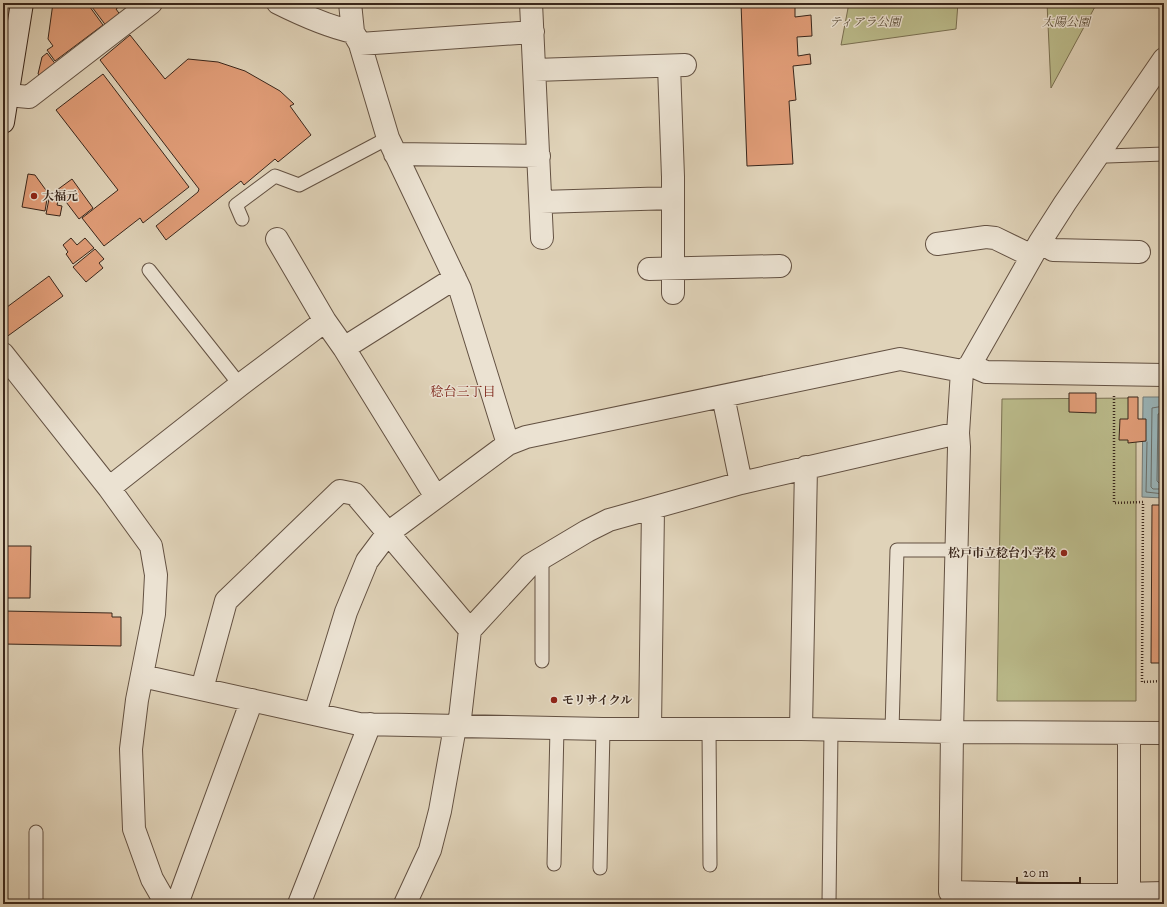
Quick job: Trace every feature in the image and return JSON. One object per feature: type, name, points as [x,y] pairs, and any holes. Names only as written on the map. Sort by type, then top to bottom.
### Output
[{"type":"street","points":[[3,122],[22,3]]},
{"type":"street","points":[[8,95],[29,97],[151,3]]},
{"type":"street","points":[[278,3],[310,19],[356,38],[533,32]]},
{"type":"street","points":[[350,3],[356,38],[392,146],[455,278],[508,444]]},
{"type":"street","points":[[531,3],[542,238]]},
{"type":"street","points":[[1164,59],[1100,150],[1036,249],[966,368],[958,433],[959,447],[952,732],[950,898],[1079,899],[1128,893],[1164,893]]},
{"type":"street","points":[[535,70],[677,65],[673,198],[674,293]]},
{"type":"street","points":[[392,146],[539,156]]},
{"type":"street","points":[[541,202],[673,198]]},
{"type":"street","points":[[937,244],[986,237],[1036,249],[1139,252]]},
{"type":"street","points":[[277,239],[325,321],[344,348],[436,497]]},
{"type":"street","points":[[649,269],[780,266]]},
{"type":"street","points":[[344,348],[455,278]]},
{"type":"street","points":[[110,488],[240,385],[325,321]]},
{"type":"street","points":[[3,354],[110,488],[151,546],[156,575],[154,614],[137,700],[131,749],[134,829],[152,879],[164,900],[171,904]]},
{"type":"street","points":[[315,713],[346,612],[367,561],[388,533],[508,444],[526,436],[900,359],[986,372],[1164,375]]},
{"type":"street","points":[[723,396],[741,483]]},
{"type":"street","points":[[405,904],[430,850],[440,811],[457,727],[470,630],[530,565],[587,531],[610,520],[806,466],[958,433]]},
{"type":"street","points":[[801,729],[806,466]]},
{"type":"street","points":[[202,688],[226,602],[340,490],[355,494],[470,630]]},
{"type":"street","points":[[650,728],[653,508]]},
{"type":"street","points":[[142,676],[202,688],[359,724],[603,729],[709,728],[952,732],[1164,733]]},
{"type":"street","points":[[177,904],[252,700]]},
{"type":"street","points":[[299,904],[370,724]]},
{"type":"street","points":[[1128,893],[1129,733]]},
{"type":"lane","points":[[242,219],[236,205],[275,176],[299,185],[392,146]]},
{"type":"lane","points":[[1100,150],[1107,156],[1164,154]]},
{"type":"lane","points":[[149,270],[240,385]]},
{"type":"lane","points":[[892,730],[897,550],[957,550]]},
{"type":"lane","points":[[542,557],[542,661]]},
{"type":"lane","points":[[554,864],[558,728]]},
{"type":"lane","points":[[709,728],[710,865]]},
{"type":"lane","points":[[600,868],[603,729]]},
{"type":"lane","points":[[829,904],[831,730]]},
{"type":"lane","points":[[36,832],[36,904]]},
{"type":"path","points":[[1114,392],[1114,502],[1143,502],[1142,682],[1164,682]]},
{"type":"green space","name":"ティアラ公園","points":[[849,3],[958,3],[956,29],[841,45]]},
{"type":"green space","name":"太陽公園","points":[[1047,3],[1097,3],[1051,88]]},
{"type":"green space","name":"松戸市立稔台小学校","points":[[1136,398],[1136,701],[997,701],[1002,399]]},
{"type":"water","points":[[1143,397],[1164,397],[1164,498],[1142,497]]},
{"type":"building","points":[[53,3],[87,3],[103,25],[55,61],[47,50],[53,46],[48,39]]},
{"type":"building","points":[[89,3],[124,3],[116,9],[121,16],[107,27]]},
{"type":"building","points":[[741,3],[795,3],[795,17],[811,15],[812,36],[797,37],[798,56],[810,54],[811,64],[793,66],[796,100],[789,101],[793,164],[747,166]]},
{"type":"building","points":[[130,35],[165,79],[188,59],[218,62],[245,71],[280,91],[294,104],[290,106],[311,135],[278,162],[275,159],[244,185],[241,181],[166,240],[156,226],[198,192],[199,189],[100,60]]},
{"type":"building","points":[[47,53],[57,66],[41,77],[38,74],[42,57]]},
{"type":"building","points":[[103,74],[189,187],[143,223],[140,218],[104,246],[82,218],[118,190],[56,110]]},
{"type":"building","points":[[28,174],[35,175],[48,193],[45,211],[22,207]]},
{"type":"building","points":[[72,179],[93,208],[79,219],[57,190]]},
{"type":"building","points":[[49,199],[58,201],[57,205],[62,206],[60,216],[46,214]]},
{"type":"building","points":[[71,238],[77,245],[85,238],[94,248],[73,264],[66,254],[68,252],[63,245]]},
{"type":"building","points":[[95,249],[104,259],[99,263],[103,268],[86,282],[73,267]]},
{"type":"building","points":[[49,276],[63,296],[5,338],[3,335],[3,310]]},
{"type":"building","points":[[1069,393],[1096,393],[1096,413],[1069,412]]},
{"type":"building","points":[[1128,397],[1138,397],[1138,419],[1146,419],[1146,441],[1128,443],[1128,440],[1119,440],[1120,419],[1128,419]]},
{"type":"building","points":[[1152,505],[1164,505],[1164,663],[1151,663]]},
{"type":"building","points":[[3,546],[31,546],[30,598],[3,598]]},
{"type":"building","points":[[3,611],[112,613],[112,617],[121,617],[121,646],[3,644]]},
{"type":"place","name":"大福元","points":[[34,196]]},
{"type":"place","name":"松戸市立稔台小学校","points":[[1064,553]]},
{"type":"place","name":"モリサイクル","points":[[554,700]]},
{"type":"district","name":"稔台三丁目","points":[[463,391]]}]
